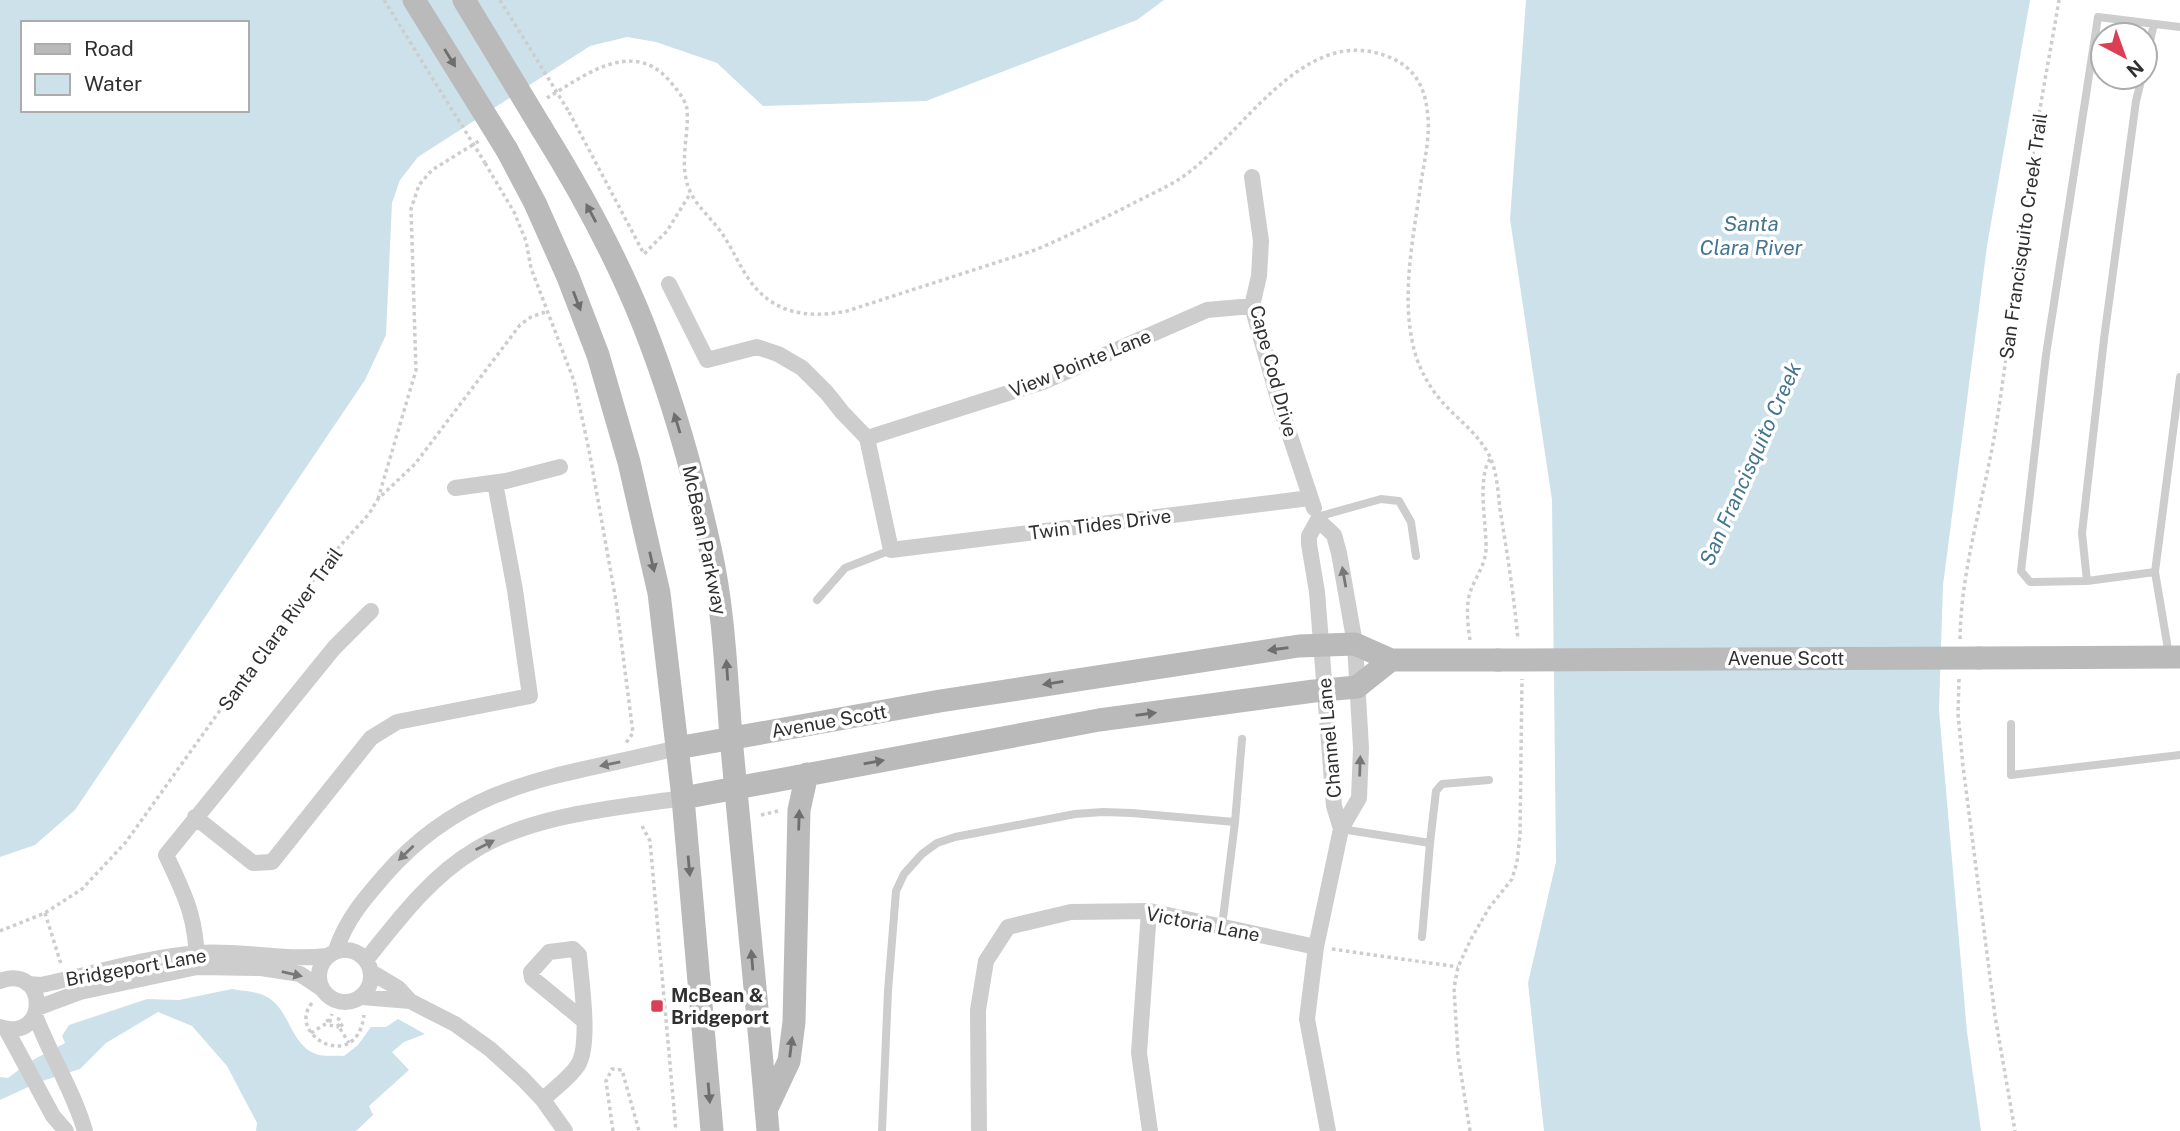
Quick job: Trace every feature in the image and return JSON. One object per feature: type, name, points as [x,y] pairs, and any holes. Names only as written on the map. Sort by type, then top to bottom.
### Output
[{"type":"main road","points":[[414,0],[507,150],[535,203],[568,277],[598,355],[629,462],[659,593],[683,798],[712,1131]]},
{"type":"main road","name":"McBean Parkway","points":[[464,0],[572,177],[608,246],[642,320],[692,473],[711,550],[726,654],[731,738],[767,1120]]},
{"type":"main road","name":"Avenue Scott","points":[[677,748],[1099,675],[1299,646],[1355,645],[1391,660],[2175,657]]},
{"type":"main road","points":[[683,798],[1099,720],[1357,687],[1391,660]]},
{"type":"main road","points":[[767,1120],[789,1061],[794,1021],[799,810],[807,774]]},
{"type":"street","name":"Cape Cod Drive","points":[[1252,177],[1261,242],[1259,276],[1252,306],[1310,498],[1318,519],[1337,539],[1355,645],[1361,748],[1359,799],[1341,829]]},
{"type":"street","points":[[669,284],[707,360],[757,346],[778,354],[802,368],[867,438],[891,550]]},
{"type":"street","name":"View Pointe Lane","points":[[867,438],[1043,382],[1207,310],[1252,306]]},
{"type":"street","points":[[455,488],[495,483],[560,467]]},
{"type":"street","points":[[195,817],[253,863],[272,862],[371,738],[397,722],[530,696],[515,590],[495,483]]},
{"type":"street","name":"Twin Tides Drive","points":[[891,550],[1310,498]]},
{"type":"street","points":[[1318,519],[1309,536],[1309,544],[1317,592],[1321,645]]},
{"type":"street","points":[[197,960],[188,901],[166,855],[334,648],[371,611]]},
{"type":"street","name":"Channel Lane","points":[[1321,645],[1334,806],[1341,829]]},
{"type":"street","name":"Avenue Scott","points":[[332,953],[350,916],[373,888],[410,848],[456,813],[497,793],[536,780],[677,748]]},
{"type":"street","points":[[362,997],[368,988],[368,966],[400,918],[455,864],[493,840],[536,825],[590,813],[683,798]]},
{"type":"street","points":[[1328,1131],[1307,1019],[1316,947],[1341,829]]},
{"type":"street","points":[[1149,911],[1139,1053],[1150,1131]]},
{"type":"street","name":"Victoria Lane","points":[[979,1131],[978,1010],[986,961],[1008,927],[1071,912],[1149,911],[1316,947]]},
{"type":"street","points":[[410,1001],[392,1002],[362,997],[349,1002],[332,999],[318,994],[318,970],[332,953],[353,950],[410,1001],[455,1024],[490,1049],[542,1100],[565,1131]]},
{"type":"street","name":"Bridgeport Lane","points":[[0,981],[16,979],[41,985],[137,964],[197,960],[239,953],[304,958],[332,953]]},
{"type":"street","name":"Bridgeport Lane","points":[[3,1028],[26,1026],[36,1012],[80,992],[197,960],[300,974],[318,994]]},
{"type":"street","points":[[28,984],[36,995],[36,1012],[48,1047],[77,1103],[85,1131]]},
{"type":"street","points":[[542,1100],[578,1065],[585,1045],[583,1020]]},
{"type":"street","points":[[3,1028],[53,1116],[66,1131]]},
{"type":"street","points":[[43,1098],[67,1085]]},
{"type":"lane","points":[[2097,21],[2098,17],[2130,21]]},
{"type":"lane","points":[[2159,25],[2180,27]]},
{"type":"lane","points":[[2089,76],[2046,355],[2021,571],[2030,583],[2087,581],[2155,572]]},
{"type":"lane","points":[[2087,581],[2082,533],[2104,339],[2138,91]]},
{"type":"lane","points":[[2175,657],[2155,572],[2180,377]]},
{"type":"lane","points":[[1318,519],[1381,499],[1399,500],[1411,522],[1416,556]]},
{"type":"lane","points":[[817,600],[845,568],[891,550]]},
{"type":"lane","points":[[2011,724],[2011,775],[2180,755]]},
{"type":"lane","points":[[1222,926],[1242,739]]},
{"type":"lane","points":[[1422,937],[1436,791],[1442,784],[1489,780]]},
{"type":"lane","points":[[882,1131],[888,991],[896,891],[904,874],[922,854],[936,843],[955,837],[1075,814],[1132,813],[1235,822]]},
{"type":"lane","points":[[1341,829],[1430,843]]},
{"type":"path","points":[[384,0],[514,212],[526,241],[531,268],[574,381],[616,601],[633,733],[626,742]]},
{"type":"path","points":[[500,0],[569,113],[644,254],[667,231],[691,193]]},
{"type":"path","name":"San Francisquito Creek Trail","points":[[1988,472],[2034,145],[2059,0]]},
{"type":"path","points":[[542,102],[606,64],[634,61],[658,69],[674,86],[686,105],[688,131],[685,167],[691,193],[725,237],[748,278],[771,300],[788,310],[803,315],[826,315],[848,311],[1035,250],[1179,179],[1287,79],[1313,61],[1335,52],[1355,50],[1377,52],[1397,60],[1413,72],[1423,88],[1428,110],[1428,139],[1412,245],[1410,314],[1413,345],[1421,370],[1431,387],[1483,444],[1491,458],[1514,591],[1518,642]]},
{"type":"path","points":[[378,499],[416,370],[411,209],[419,185],[432,170],[487,136]]},
{"type":"path","name":"Santa Clara River Trail","points":[[0,931],[44,913],[82,889],[126,842],[339,547],[369,514],[378,499],[415,464],[520,325],[531,317],[548,311]]},
{"type":"path","points":[[1472,659],[1468,621],[1469,596],[1486,552],[1483,476],[1486,464],[1491,458]]},
{"type":"path","points":[[1470,1131],[1458,1055],[1454,988],[1458,967],[1471,939],[1489,908],[1512,878],[1517,862],[1523,719],[1521,667]]},
{"type":"path","points":[[761,815],[771,813],[771,800]]},
{"type":"path","points":[[642,825],[650,841],[676,1131]]},
{"type":"path","points":[[1980,882],[1995,1016],[2015,1131]]},
{"type":"path","points":[[44,913],[62,965]]},
{"type":"path","points":[[1316,947],[1458,967]]},
{"type":"path","points":[[318,994],[306,1016],[311,1033],[318,1041],[331,1046],[349,1043],[359,1034],[364,1015]]},
{"type":"path","points":[[311,1033],[332,1014]]},
{"type":"path","points":[[340,1016],[337,1023],[341,1025],[349,1043]]},
{"type":"path","points":[[327,1021],[332,1027],[341,1025]]},
{"type":"path","points":[[613,1131],[606,1081],[612,1069],[622,1070],[639,1131]]},
{"type":"water","points":[[0,0],[1164,0],[1137,20],[926,101],[763,106],[717,63],[656,42],[627,37],[590,46],[418,157],[400,180],[392,203],[386,335],[365,380],[75,810],[35,845],[0,857]]},
{"type":"water","name":"Santa Clara River","points":[[1526,0],[2030,0],[1987,246],[1943,585],[1939,710],[1967,1032],[1981,1131],[1544,1131],[1528,983],[1556,862],[1552,500],[1510,219]]},
{"type":"water","points":[[232,989],[257,993],[273,1001],[300,1042],[319,1055],[344,1056],[358,1045],[371,1027],[386,1027],[398,1019],[425,1034],[404,1042],[392,1052],[409,1070],[369,1106],[373,1115],[356,1131],[256,1131],[257,1123],[227,1066],[192,1026],[158,1012],[106,1043],[80,1069],[39,1082],[0,1100],[0,1077],[8,1078],[29,1062],[65,1043],[62,1036],[69,1025],[147,999],[179,1000]]},
{"type":"place","name":"McBean & Bridgeport","points":[[657,1006]]},
{"type":"water label","name":"San Francisquito Creek","points":[[1750,464]]}]
